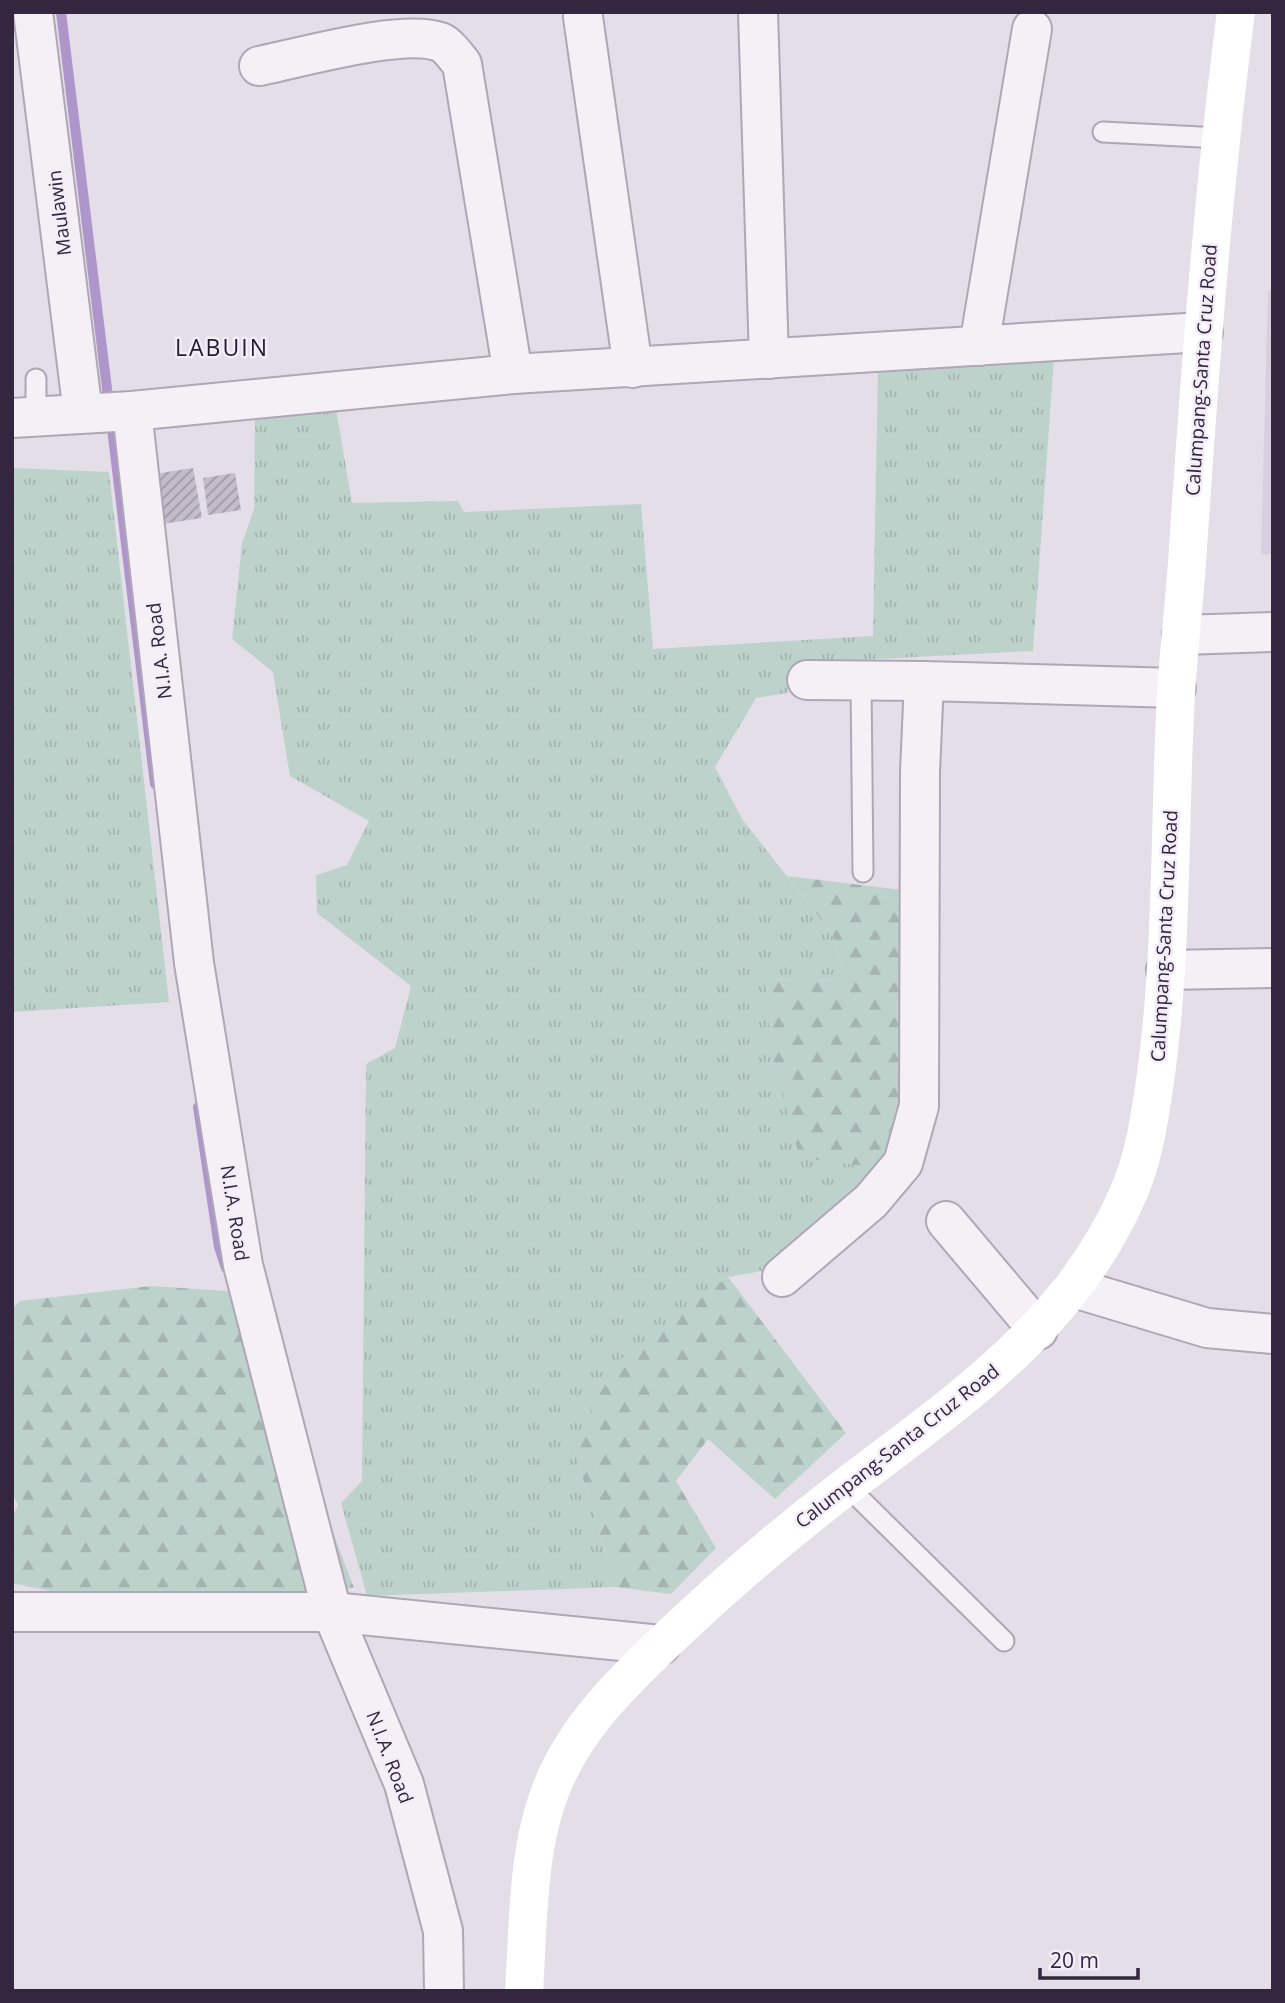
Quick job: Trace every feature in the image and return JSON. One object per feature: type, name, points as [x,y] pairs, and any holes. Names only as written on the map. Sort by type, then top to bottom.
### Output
[{"type":"main road","name":"Calumpang-Santa Cruz Road","points":[[524,1991],[534,1851],[545,1807],[559,1770],[611,1695],[661,1645],[775,1542],[982,1382],[1038,1331],[1074,1288],[1105,1243],[1132,1187],[1148,1128],[1166,970],[1176,688],[1220,138],[1236,12]]},
{"type":"street","name":"Maulawin","points":[[33,12],[83,413]]},
{"type":"street","points":[[758,12],[769,359]]},
{"type":"street","points":[[583,17],[633,368]]},
{"type":"street","points":[[979,346],[1032,29]]},
{"type":"street","points":[[258,66],[391,40],[421,38],[443,42],[462,64],[513,374]]},
{"type":"street","points":[[24,418],[131,411],[513,374],[1203,332]]},
{"type":"street","name":"N.I.A. Road","points":[[131,411],[194,963],[243,1265],[332,1612],[404,1784],[443,1931],[444,1991]]},
{"type":"street","points":[[1182,635],[1273,632]]},
{"type":"street","points":[[807,680],[1176,688]]},
{"type":"street","points":[[782,1277],[871,1201],[903,1163],[919,1106],[920,772],[925,681]]},
{"type":"street","points":[[1166,970],[1273,968]]},
{"type":"street","points":[[946,1222],[1038,1331]]},
{"type":"street","points":[[1074,1288],[1207,1328],[1273,1334]]},
{"type":"street","points":[[12,1612],[332,1612],[661,1645]]},
{"type":"lane","points":[[1103,132],[1220,138]]},
{"type":"lane","points":[[24,418],[36,379]]},
{"type":"lane","points":[[861,681],[863,872]]},
{"type":"lane","points":[[847,1486],[1004,1641]]},
{"type":"shaded area","points":[[1268,291],[1273,291],[1273,554],[1261,554]]},
{"type":"green space","points":[[1054,358],[1033,651],[799,663],[787,693],[756,698],[715,767],[742,819],[832,934],[846,981],[765,979],[881,1168],[762,1271],[728,1277],[680,1316],[575,1453],[616,1587],[367,1596],[341,1503],[362,1481],[366,1064],[395,1048],[411,986],[317,913],[316,875],[347,865],[369,821],[290,776],[273,672],[232,639],[242,543],[254,509],[255,417],[336,409],[352,503],[458,501],[464,512],[641,504],[653,649],[873,636],[878,367]]},
{"type":"green space","points":[[12,468],[109,472],[169,1002],[12,1012]]},
{"type":"green space","points":[[787,876],[902,890],[907,1086],[881,1168],[800,1158],[772,1057],[765,979],[846,981],[832,934]]},
{"type":"green space","points":[[728,1277],[846,1433],[775,1499],[708,1439],[676,1481],[716,1548],[671,1594],[616,1587],[575,1453],[605,1371]]},
{"type":"green space","points":[[151,1286],[242,1292],[354,1588],[118,1605],[12,1583],[12,1517],[18,1505],[12,1492],[12,1309],[20,1301]]},
{"type":"building","points":[[193,468],[202,518],[155,525],[147,475]]},
{"type":"building","points":[[235,473],[241,510],[208,515],[203,478]]},
{"type":"waterway","points":[[61,12],[109,405]]},
{"type":"waterway","points":[[111,420],[155,784]]},
{"type":"waterway","points":[[198,1107],[219,1247],[226,1268]]},
{"type":"district","name":"LABUIN","points":[[222,347]]}]
